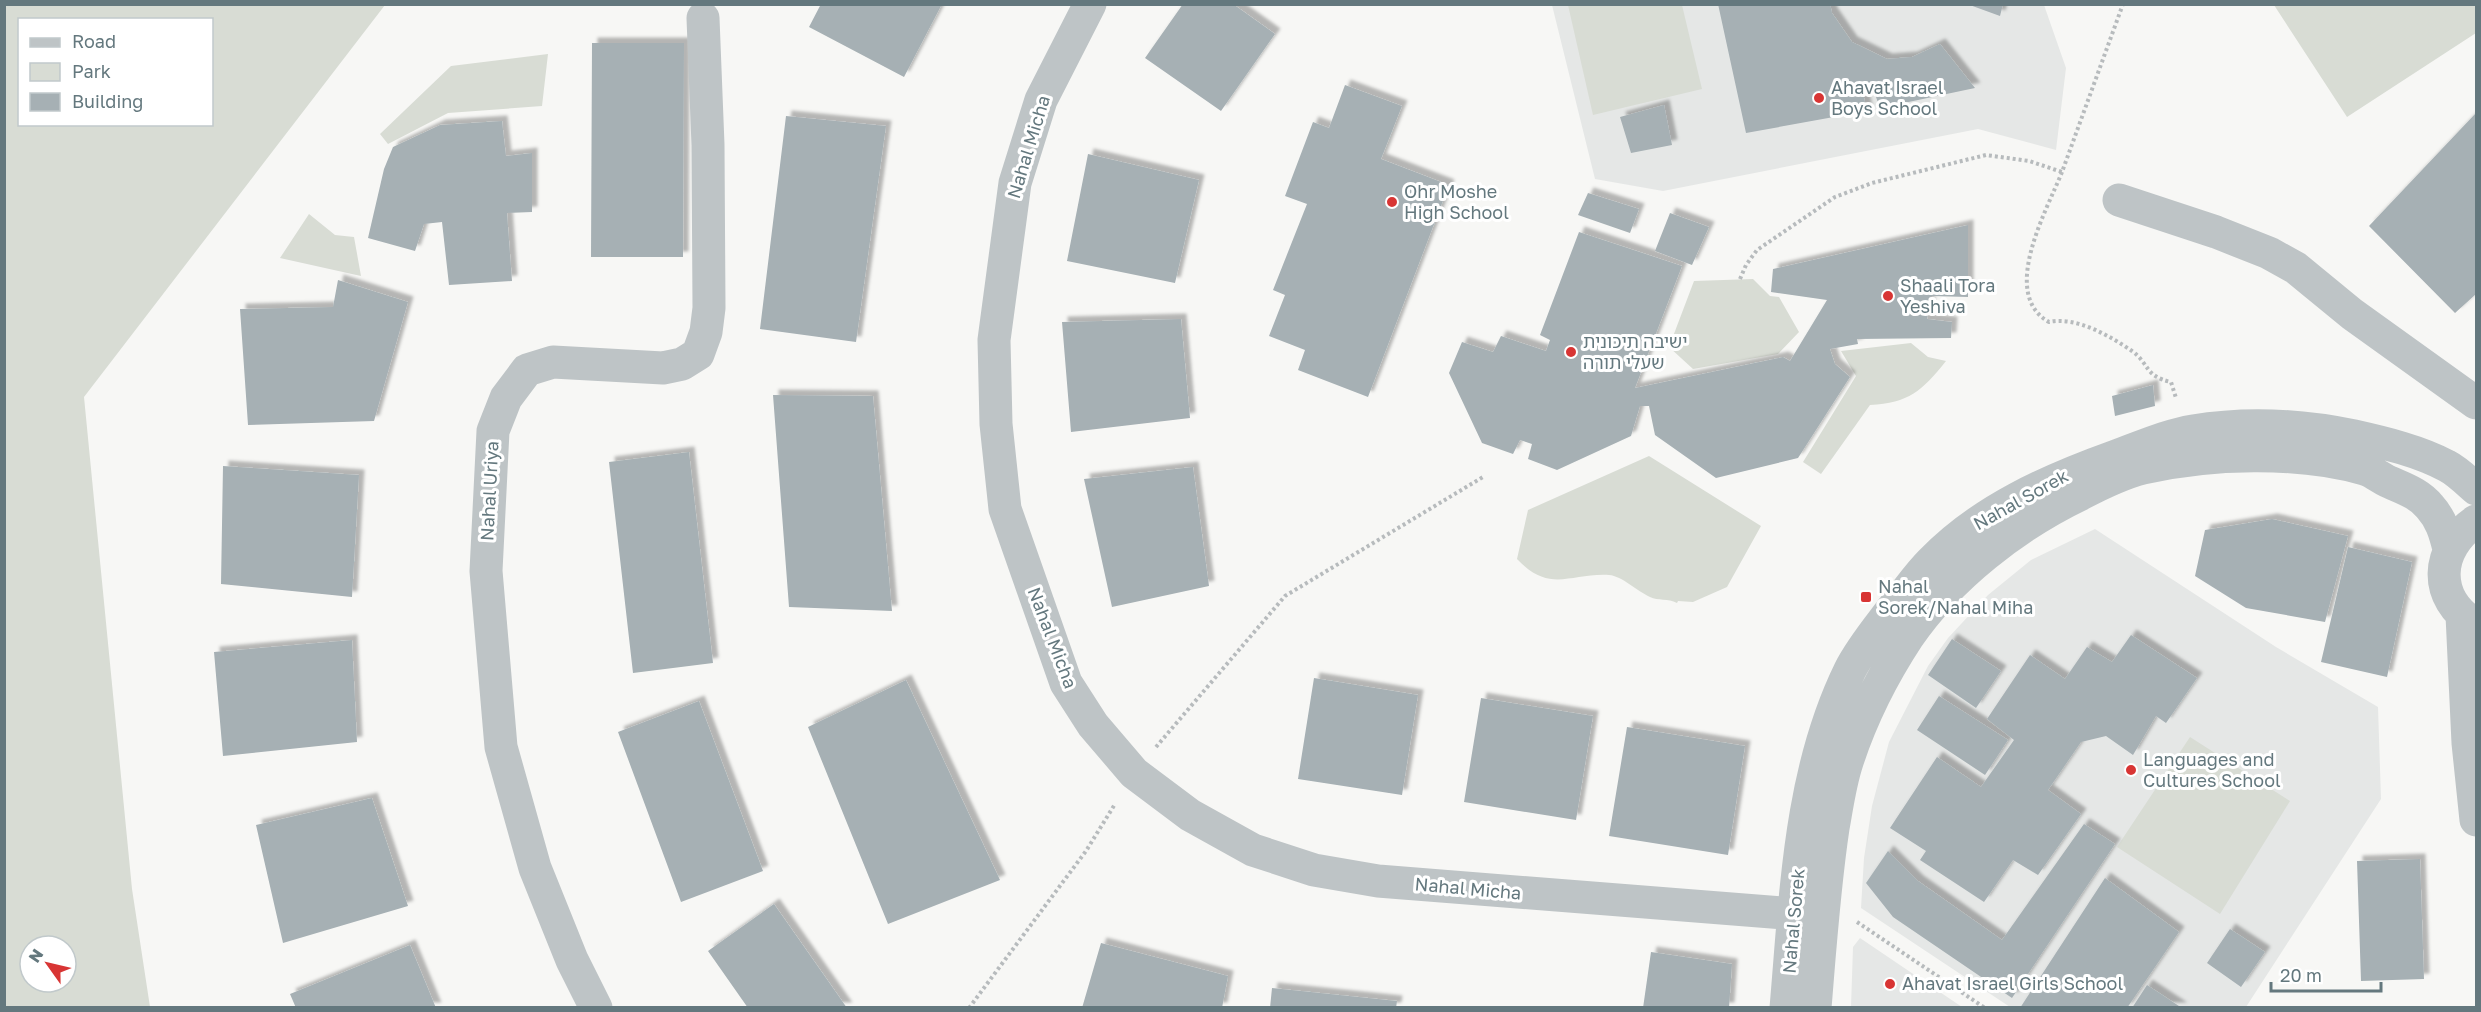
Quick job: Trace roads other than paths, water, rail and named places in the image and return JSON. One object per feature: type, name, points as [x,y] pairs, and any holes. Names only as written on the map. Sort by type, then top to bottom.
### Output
[{"type":"street","name":"Nahal Micha","points":[[1090,4],[1041,100],[1015,183],[994,340],[996,423],[1005,508],[1063,674],[1093,724],[1134,773],[1190,815],[1253,850],[1314,870],[1378,881],[1822,916]]},
{"type":"street","name":"Nahal Uriya","points":[[596,1008],[572,960],[535,868],[501,747],[486,572],[493,431],[506,398],[527,370],[553,362],[663,368],[682,364],[698,354],[706,332],[709,308],[708,145],[703,18]]},
{"type":"street","points":[[2120,200],[2269,253],[2296,268],[2352,314],[2476,403]]},
{"type":"street","name":"Nahal Sorek","points":[[1786,1008],[1822,916],[1812,786],[1827,727],[1851,669],[1876,630],[1930,563],[1965,532],[2002,507],[2069,473],[2186,433],[2250,425],[2324,430],[2397,447],[2447,466],[2476,489]]},
{"type":"street","name":"Nahal Sorek","points":[[1815,1008],[1822,916],[1844,772],[1880,685],[1909,636],[1955,583],[1986,553],[2025,526],[2081,494],[2142,469],[2196,460],[2252,457],[2293,458],[2366,470],[2412,492],[2430,506],[2442,525],[2449,549]]},
{"type":"street","points":[[2476,521],[2462,531],[2449,549],[2444,579],[2453,605],[2470,620],[2476,820]]},
{"type":"place","name":"Ahavat Israel Boys School","points":[[1819,98]]},
{"type":"place","name":"Ohr Moshe High School","points":[[1392,202]]},
{"type":"place","name":"Shaali Tora Yeshiva","points":[[1888,296]]},
{"type":"place","name":"ישיבה תיכונית שעלי תורה","points":[[1571,352]]},
{"type":"place","name":"Nahal Sorek/Nahal Miha","points":[[1866,597]]},
{"type":"place","name":"Languages and Cultures School","points":[[2131,770]]},
{"type":"place","name":"Ahavat Israel Girls School","points":[[1890,984]]}]
